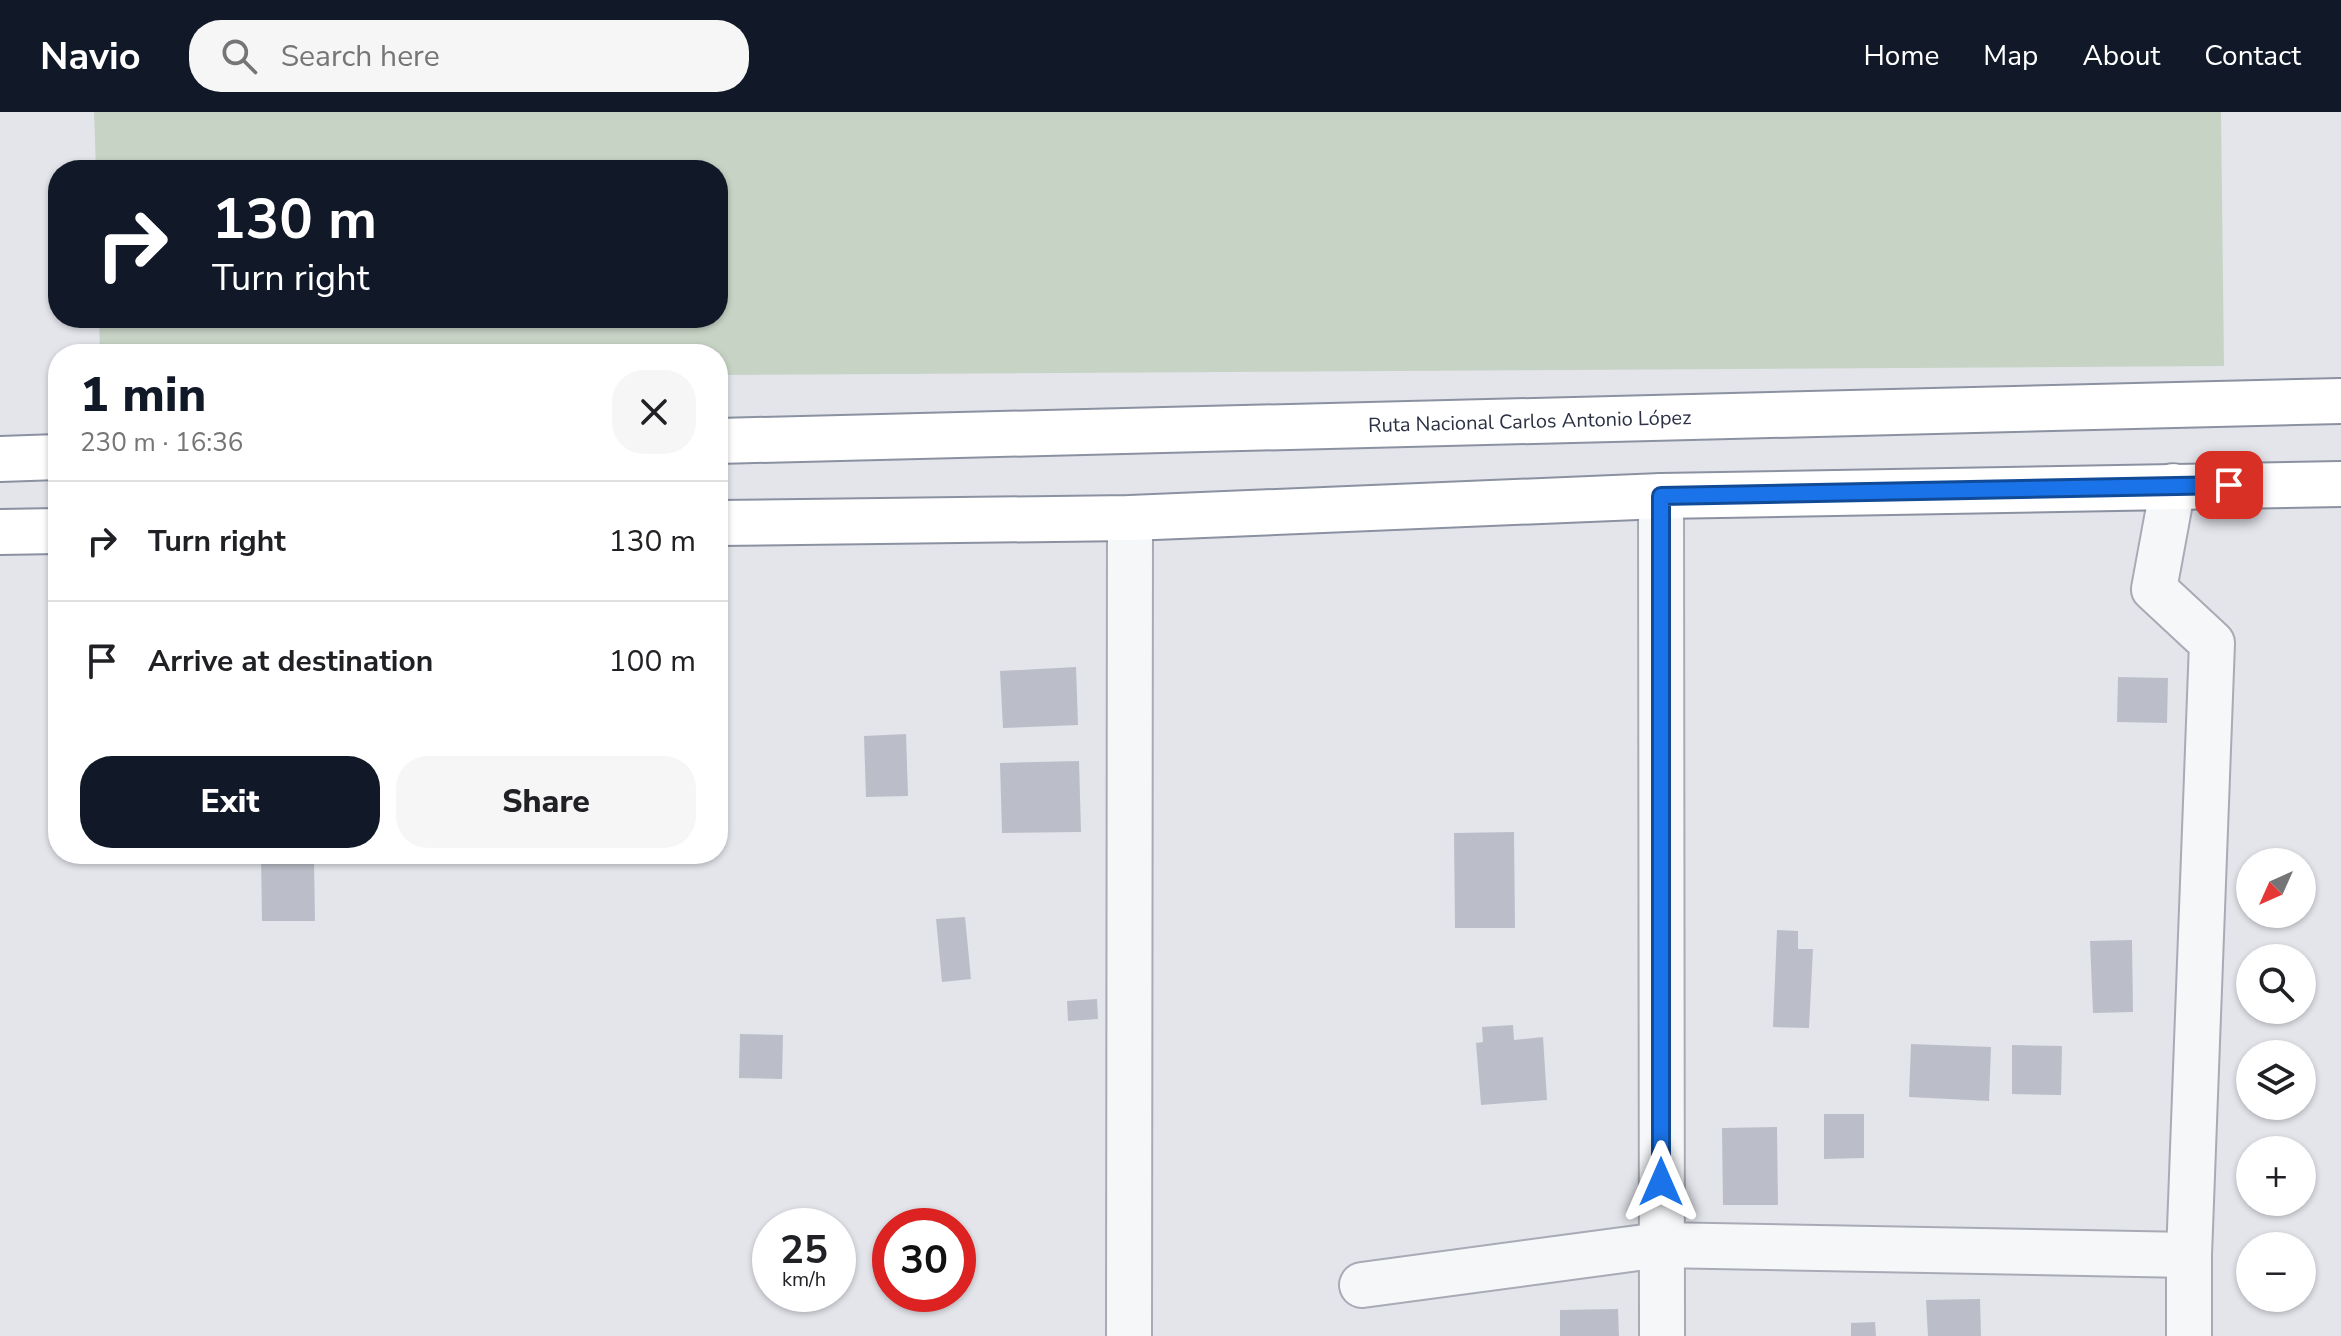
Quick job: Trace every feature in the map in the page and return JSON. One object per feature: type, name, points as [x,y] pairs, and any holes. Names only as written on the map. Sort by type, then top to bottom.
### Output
[{"type":"highway","name":"Ruta Nacional Carlos Antonio López","points":[[728,441],[2341,401]]},
{"type":"highway","points":[[0,459],[48,457]]},
{"type":"highway","points":[[728,523],[1130,518],[1661,496],[2341,484]]},
{"type":"highway","points":[[0,532],[48,531]]},
{"type":"street","points":[[2173,486],[2154,589],[2212,643],[2189,1255],[2189,1336]]},
{"type":"street","points":[[1661,496],[1662,1336]]},
{"type":"street","points":[[1129,1336],[1130,518]]},
{"type":"street","points":[[1362,1285],[1660,1245],[2189,1255]]},
{"type":"green space","points":[[94,112],[2221,112],[2224,366],[728,375],[728,344],[100,344],[99,328],[728,328],[728,160],[96,160]]},
{"type":"building","points":[[1076,667],[1078,725],[1003,728],[1000,671]]},
{"type":"building","points":[[2118,677],[2168,678],[2167,723],[2117,722]]},
{"type":"building","points":[[906,734],[908,796],[866,797],[864,736]]},
{"type":"building","points":[[1079,761],[1081,832],[1002,833],[1000,763]]},
{"type":"building","points":[[1514,832],[1515,928],[1455,928],[1454,833]]},
{"type":"building","points":[[261,864],[314,864],[315,921],[262,921]]},
{"type":"building","points":[[965,917],[971,979],[942,982],[936,919]]},
{"type":"building","points":[[1777,930],[1798,931],[1798,949],[1813,949],[1809,1028],[1773,1027]]},
{"type":"building","points":[[2132,940],[2133,1012],[2093,1013],[2090,941]]},
{"type":"building","points":[[1097,999],[1098,1019],[1068,1021],[1067,1001]]},
{"type":"building","points":[[1513,1025],[1514,1040],[1543,1037],[1547,1100],[1481,1105],[1476,1043],[1483,1042],[1482,1027]]},
{"type":"building","points":[[740,1034],[783,1035],[782,1079],[739,1078]]},
{"type":"building","points":[[1911,1044],[1991,1047],[1989,1101],[1909,1097]]},
{"type":"building","points":[[2012,1045],[2062,1046],[2061,1095],[2012,1094]]},
{"type":"building","points":[[1824,1114],[1864,1114],[1864,1158],[1824,1159]]},
{"type":"building","points":[[1777,1127],[1778,1205],[1723,1205],[1722,1128]]},
{"type":"building","points":[[1980,1299],[1981,1336],[1928,1336],[1926,1300]]},
{"type":"building","points":[[1618,1309],[1619,1336],[1560,1336],[1560,1310]]},
{"type":"building","points":[[1875,1322],[1876,1336],[1851,1336],[1851,1323]]},
{"type":"route","points":[[1661,1182],[1661,496],[2229,485]]}]
